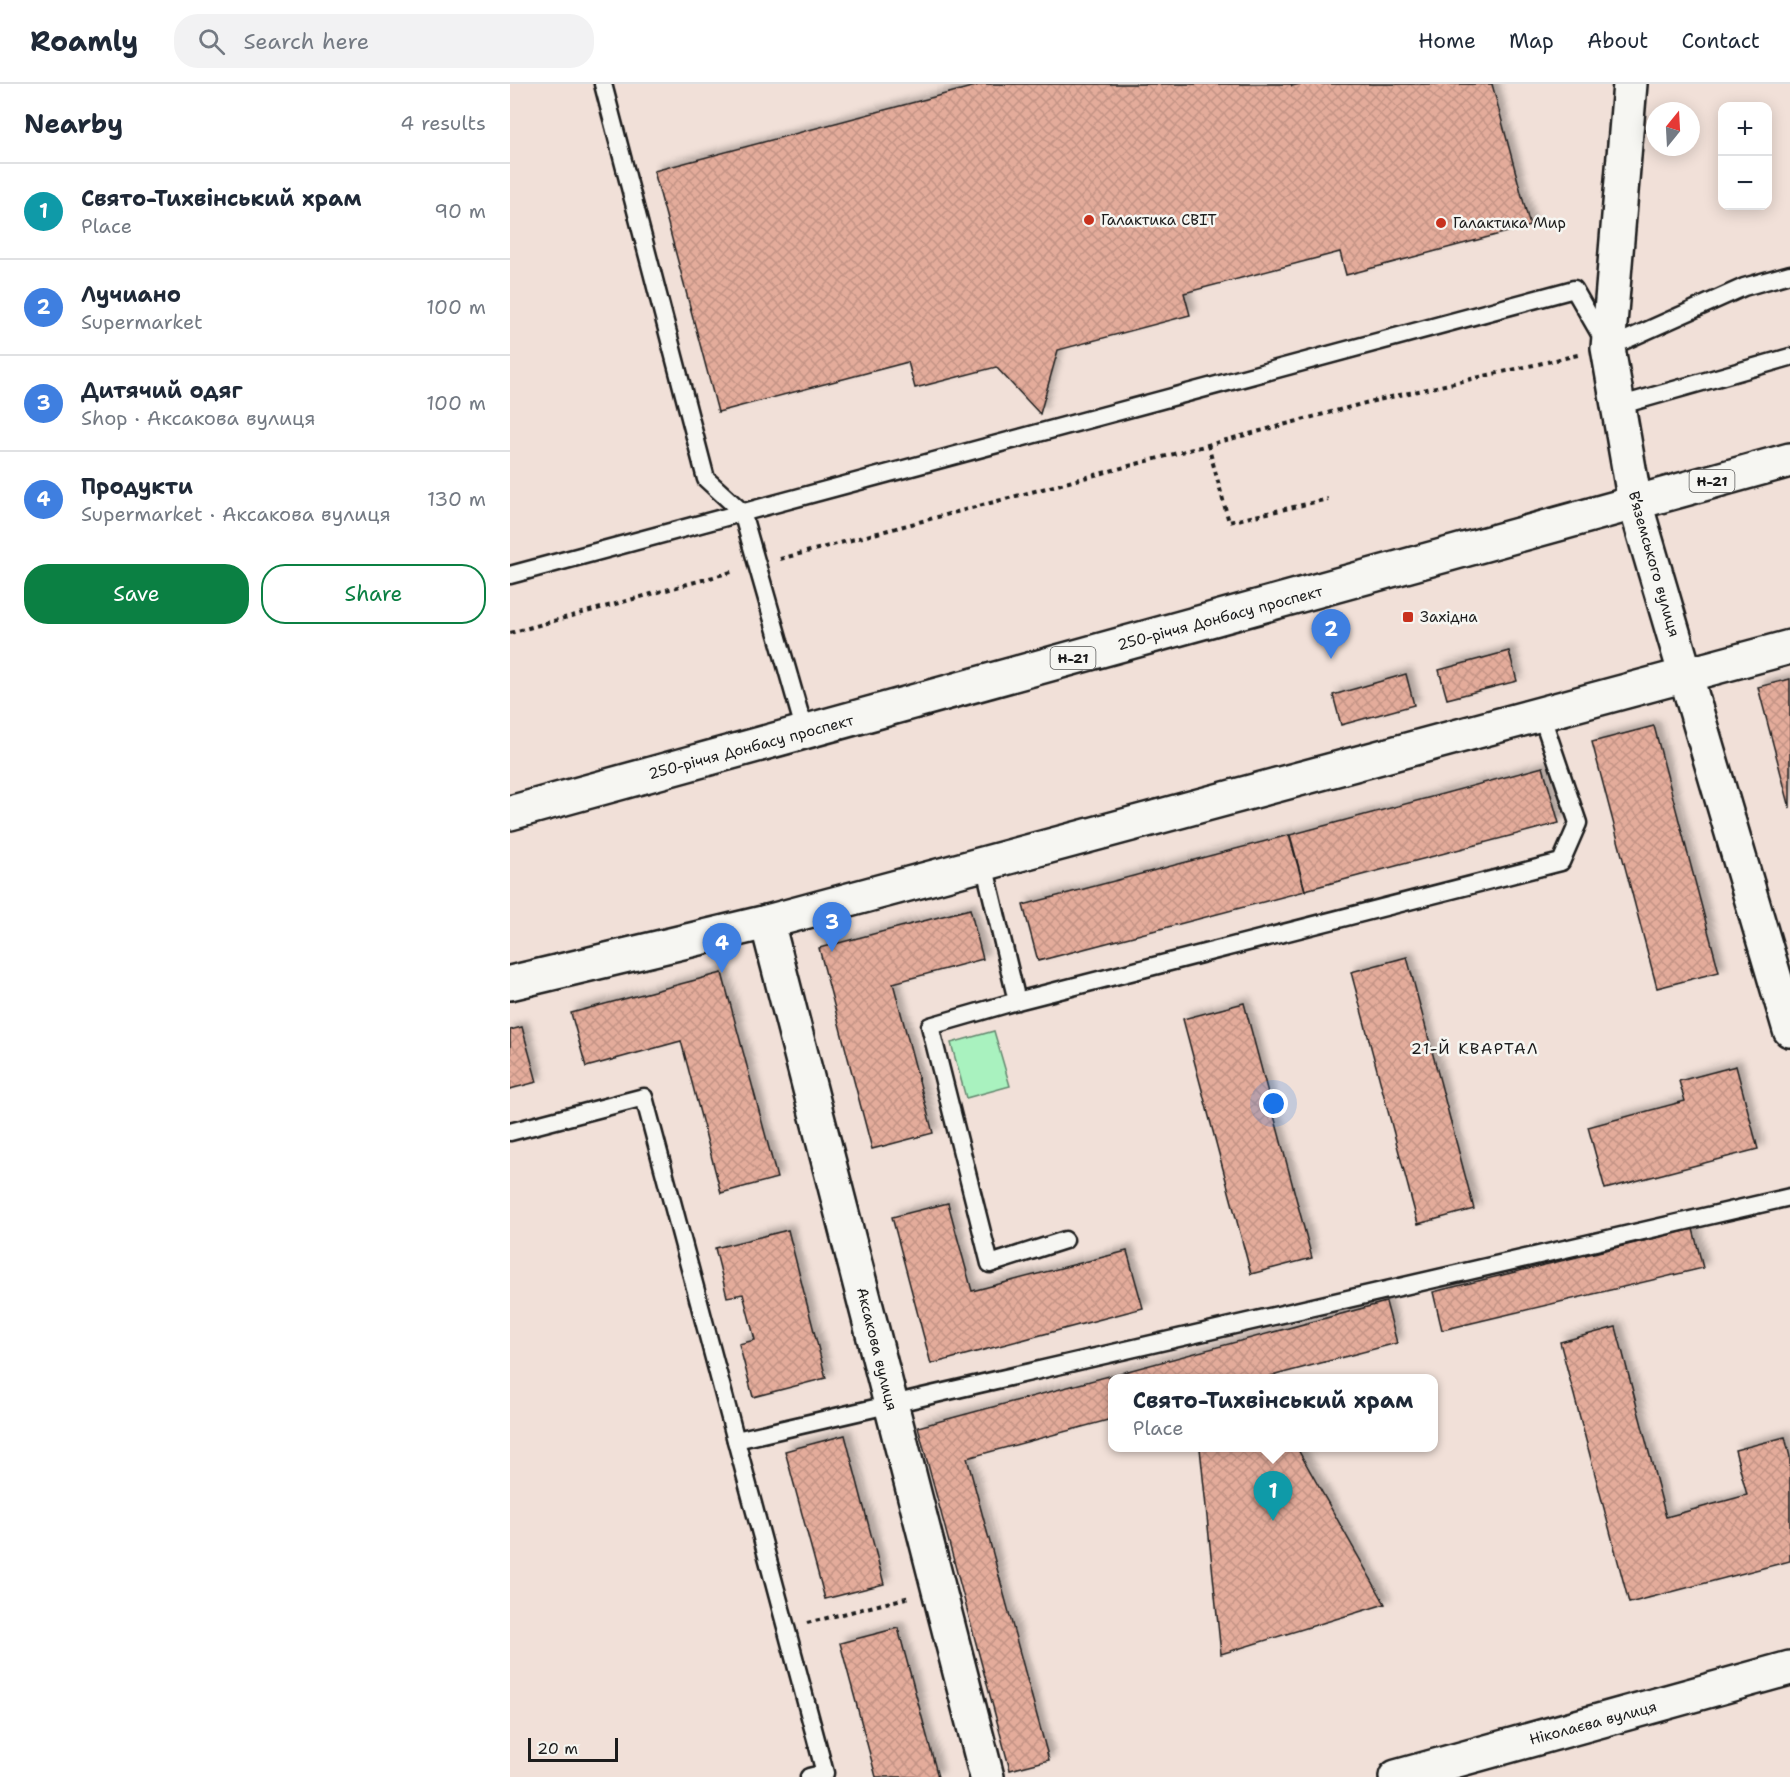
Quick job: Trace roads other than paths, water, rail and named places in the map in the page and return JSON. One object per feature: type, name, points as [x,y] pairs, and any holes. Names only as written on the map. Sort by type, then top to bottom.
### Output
[{"type":"street","name":"В’яземського вулиця","points":[[1630,84],[1608,348],[1635,503],[1790,1030]]},
{"type":"street","name":"250-річчя Донбасу проспект","points":[[510,813],[1790,460]]},
{"type":"street","points":[[510,983],[767,922],[1790,647]]},
{"type":"street","name":"Аксакова вулиця","points":[[767,922],[987,1777]]},
{"type":"street","name":"Ніколаєва вулиця","points":[[1396,1777],[1790,1668]]},
{"type":"lane","points":[[603,84],[706,479],[742,512],[805,732]]},
{"type":"lane","points":[[510,575],[1574,289],[1608,348],[1744,287],[1790,274]]},
{"type":"lane","points":[[1618,406],[1790,357]]},
{"type":"lane","points":[[1065,1240],[990,1264],[930,1026],[1017,1001],[1561,862],[1578,823],[1541,714]]},
{"type":"lane","points":[[984,864],[1017,1001]]},
{"type":"lane","points":[[510,1132],[644,1097],[825,1773],[808,1777]]},
{"type":"lane","points":[[736,1440],[1790,1197]]},
{"type":"place","name":"Галактика СВІТ","points":[[1089,220]]},
{"type":"place","name":"Галактика Мир","points":[[1441,223]]},
{"type":"place","name":"Західна","points":[[1408,617]]},
{"type":"place","name":"Лучиано","points":[[1331,659]]},
{"type":"place","name":"Дитячий одяг","points":[[832,952]]},
{"type":"place","name":"Продукти","points":[[722,973]]},
{"type":"place","name":"Свято-Тихвінський храм","points":[[1273,1521]]},
{"type":"district","name":"21-Й КВАРТАЛ","points":[[1475,1048]]}]
